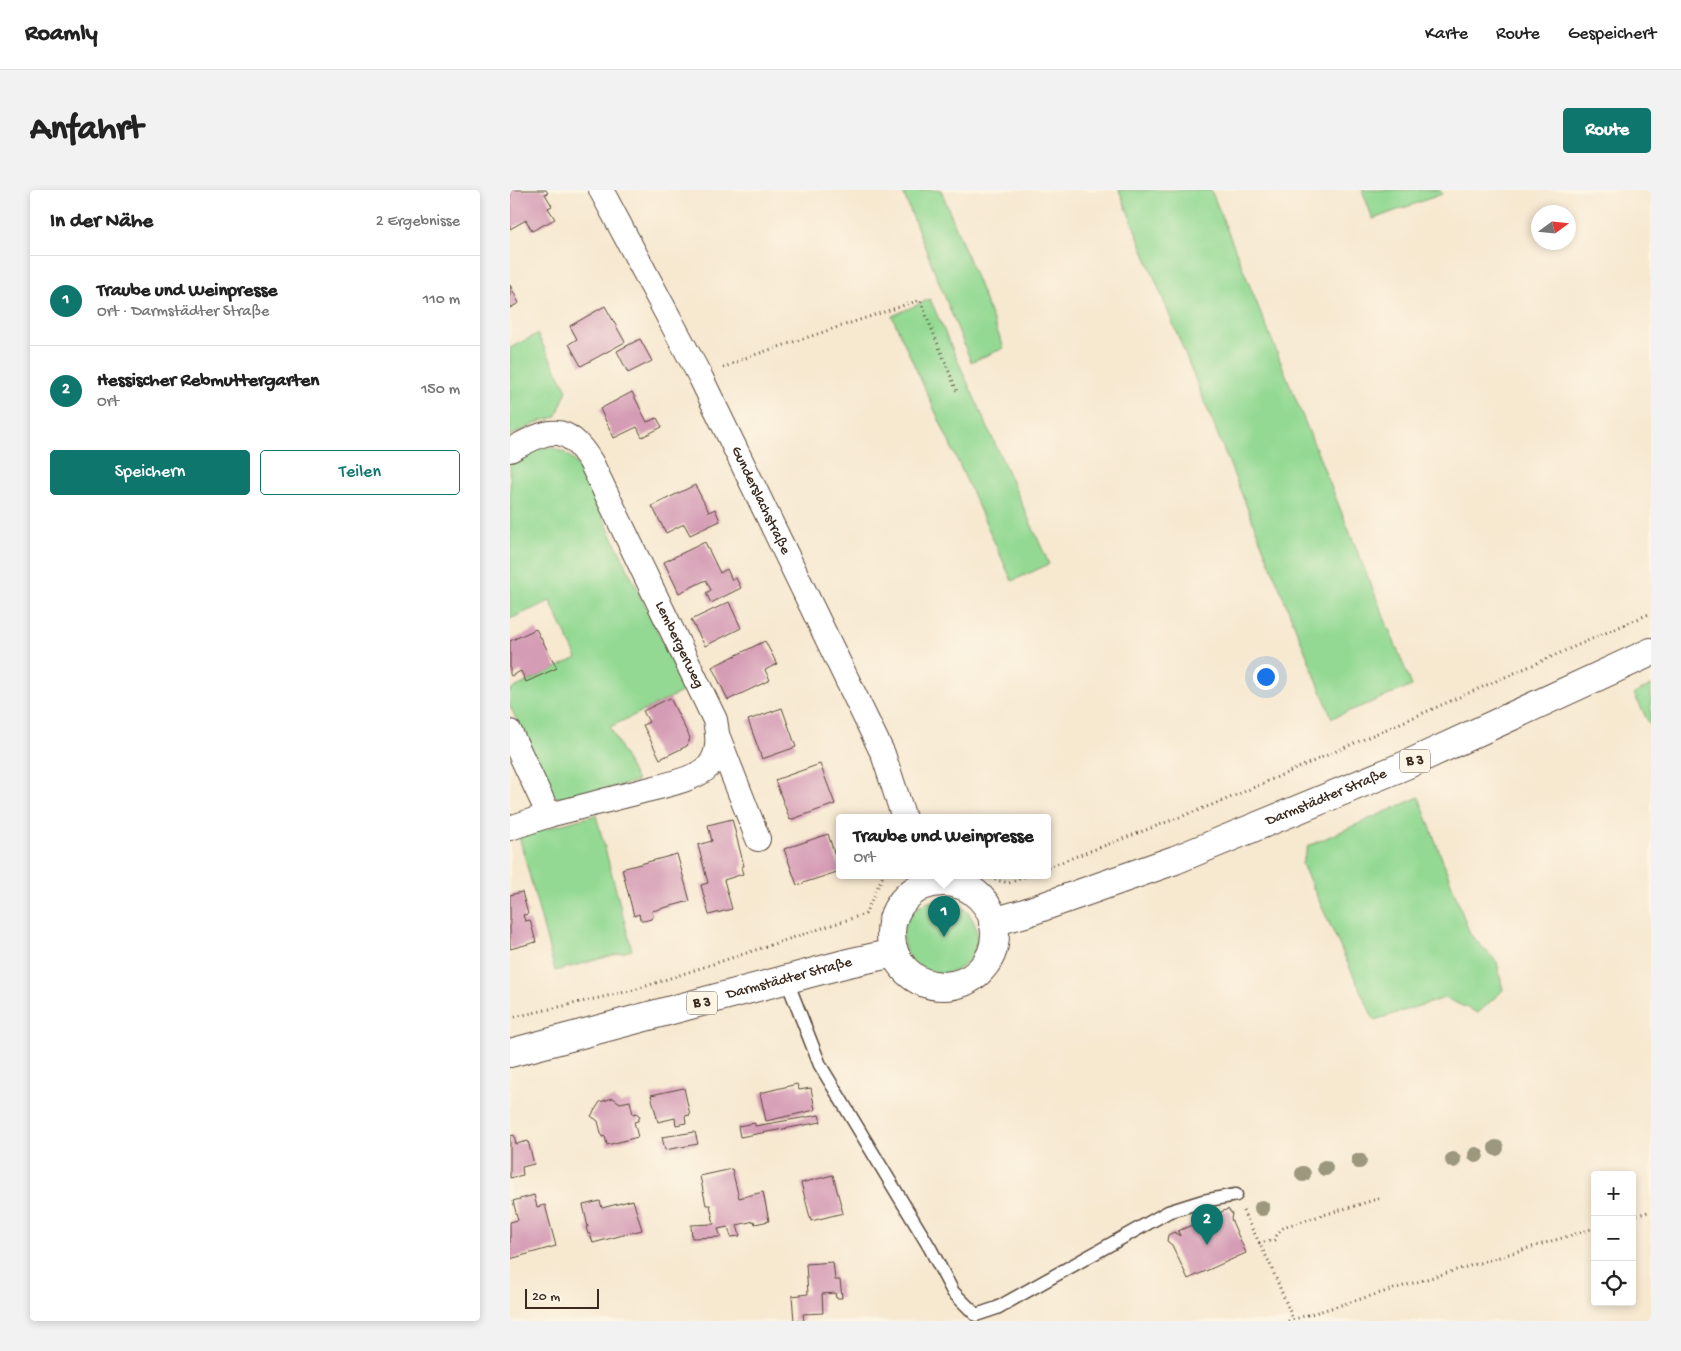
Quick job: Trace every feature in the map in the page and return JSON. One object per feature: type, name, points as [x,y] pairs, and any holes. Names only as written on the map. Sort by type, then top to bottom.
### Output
[{"type":"main road","name":"Darmstädter Straße","points":[[994,922],[1025,913],[1175,860],[1406,765],[1651,652]]},
{"type":"main road","points":[[923,880],[956,883],[969,889],[989,909],[994,922],[995,936],[992,950],[986,963],[976,974],[965,981],[937,986],[923,982],[911,975],[901,965],[894,953],[891,939],[891,924],[896,910],[923,880]]},
{"type":"main road","name":"Darmstädter Straße","points":[[510,1053],[787,981],[848,963],[894,953]]},
{"type":"street","name":"Gunderslachstraße","points":[[601,190],[701,378],[875,736],[883,754],[903,814]]},
{"type":"street","name":"Lembergerweg","points":[[510,450],[538,436],[565,434],[575,441],[591,462],[714,720],[718,737],[758,839]]},
{"type":"street","points":[[510,732],[549,815]]},
{"type":"street","points":[[510,828],[549,815],[694,776],[708,768],[716,753],[718,737]]},
{"type":"lane","points":[[787,981],[820,1065],[930,1248],[953,1292],[976,1315],[997,1308],[1168,1212],[1203,1201],[1236,1195]]},
{"type":"path","points":[[745,358],[920,300],[958,394]]},
{"type":"path","points":[[1051,866],[1225,800],[1651,613]]},
{"type":"path","points":[[510,1018],[634,990],[865,914],[882,879]]},
{"type":"path","points":[[992,879],[1008,883],[1018,879]]},
{"type":"path","points":[[1236,1195],[1270,1264],[1293,1319]]},
{"type":"path","points":[[1259,1244],[1274,1240],[1280,1230],[1286,1226],[1381,1198]]},
{"type":"path","points":[[1635,1216],[1651,1211]]},
{"type":"path","points":[[1288,1321],[1591,1229]]},
{"type":"green space","points":[[902,190],[941,190],[1004,348],[971,362]]},
{"type":"green space","points":[[1119,190],[1211,190],[1412,686],[1332,718]]},
{"type":"green space","points":[[1362,190],[1440,190],[1442,194],[1373,219]]},
{"type":"green space","points":[[930,299],[1049,564],[1012,581],[892,316]]},
{"type":"green space","points":[[537,334],[567,390],[556,417],[541,421],[510,436],[510,348]]},
{"type":"green space","points":[[544,447],[564,453],[579,468],[686,690],[610,727],[637,781],[570,799],[557,797],[550,791],[510,706],[510,690],[577,658],[550,601],[510,619],[510,461],[537,448]]},
{"type":"green space","points":[[1651,685],[1651,727],[1634,694]]},
{"type":"green space","points":[[1419,797],[1470,934],[1497,962],[1503,990],[1478,1013],[1445,998],[1374,1020],[1302,864],[1308,846]]},
{"type":"green space","points":[[596,815],[632,950],[555,971],[519,836]]},
{"type":"green space","points":[[940,900],[954,903],[966,911],[974,923],[977,937],[974,951],[966,963],[954,971],[940,974],[926,971],[914,963],[906,951],[903,937],[906,923],[914,911],[926,903]]},
{"type":"building","points":[[510,190],[546,190],[548,193],[545,194],[552,206],[548,208],[555,219],[532,231],[526,220],[510,229]]},
{"type":"building","points":[[510,285],[519,303],[510,308]]},
{"type":"building","points":[[605,306],[625,342],[581,366],[569,344],[577,339],[570,326]]},
{"type":"building","points":[[640,339],[652,361],[628,373],[617,351]]},
{"type":"building","points":[[632,392],[647,422],[657,418],[662,427],[642,437],[637,427],[614,438],[600,409]]},
{"type":"building","points":[[695,485],[709,512],[715,509],[720,521],[690,535],[684,524],[666,533],[652,506]]},
{"type":"building","points":[[705,542],[720,573],[727,569],[732,580],[736,578],[741,588],[711,603],[706,593],[711,590],[706,580],[679,593],[664,562]]},
{"type":"building","points":[[729,602],[741,628],[705,646],[691,620]]},
{"type":"building","points":[[536,629],[557,668],[526,682],[521,671],[511,676],[510,674],[510,641]]},
{"type":"building","points":[[765,641],[777,664],[765,670],[770,680],[728,700],[712,667]]},
{"type":"building","points":[[670,698],[690,738],[687,746],[660,759],[643,725],[649,722],[643,711]]},
{"type":"building","points":[[782,708],[796,747],[762,759],[748,720]]},
{"type":"building","points":[[820,764],[835,804],[790,820],[775,780]]},
{"type":"building","points":[[732,819],[744,866],[741,867],[743,874],[724,880],[732,909],[709,915],[701,885],[708,883],[698,845],[712,841],[708,825]]},
{"type":"building","points":[[828,834],[836,859],[836,872],[797,885],[784,849]]},
{"type":"building","points":[[677,854],[690,901],[652,911],[653,916],[651,919],[644,921],[640,919],[639,914],[634,916],[622,869]]},
{"type":"building","points":[[522,892],[528,914],[523,915],[525,921],[530,920],[536,942],[510,949],[510,895]]},
{"type":"building","points":[[797,1084],[799,1090],[811,1088],[815,1110],[766,1121],[760,1093]]},
{"type":"building","points":[[684,1088],[690,1115],[685,1116],[686,1123],[676,1125],[675,1118],[658,1122],[651,1095]]},
{"type":"building","points":[[613,1098],[620,1103],[630,1101],[633,1114],[636,1113],[640,1116],[638,1121],[634,1122],[638,1137],[607,1145],[605,1136],[602,1137],[598,1121],[591,1116],[600,1102]]},
{"type":"building","points":[[819,1115],[821,1122],[740,1137],[738,1126],[755,1123],[755,1126]]},
{"type":"building","points":[[695,1132],[698,1144],[665,1150],[662,1137]]},
{"type":"building","points":[[514,1135],[516,1144],[528,1141],[534,1164],[522,1167],[523,1175],[510,1178],[510,1136]]},
{"type":"building","points":[[732,1169],[739,1198],[763,1192],[769,1221],[755,1224],[754,1221],[737,1225],[740,1236],[731,1237],[728,1227],[718,1229],[721,1237],[692,1238],[691,1225],[714,1224],[710,1205],[706,1205],[700,1176]]},
{"type":"building","points":[[833,1175],[843,1213],[811,1221],[801,1183]]},
{"type":"building","points":[[534,1195],[537,1207],[545,1205],[556,1246],[510,1259],[510,1222],[518,1220],[513,1201]]},
{"type":"building","points":[[633,1200],[642,1230],[593,1243],[586,1227],[588,1227],[583,1205],[600,1201],[602,1208]]},
{"type":"building","points":[[1228,1209],[1232,1214],[1231,1219],[1246,1253],[1188,1279],[1172,1245],[1167,1241],[1168,1235],[1174,1232],[1180,1236],[1178,1231],[1218,1214],[1220,1218],[1221,1212]]},
{"type":"building","points":[[833,1262],[835,1280],[840,1280],[842,1298],[836,1298],[835,1293],[822,1294],[823,1313],[803,1314],[804,1321],[794,1321],[792,1296],[808,1294],[806,1264]]},
{"type":"place","name":"Traube und Weinpresse","points":[[944,937]]},
{"type":"place","name":"Hessischer Rebmuttergarten","points":[[1207,1245]]}]
